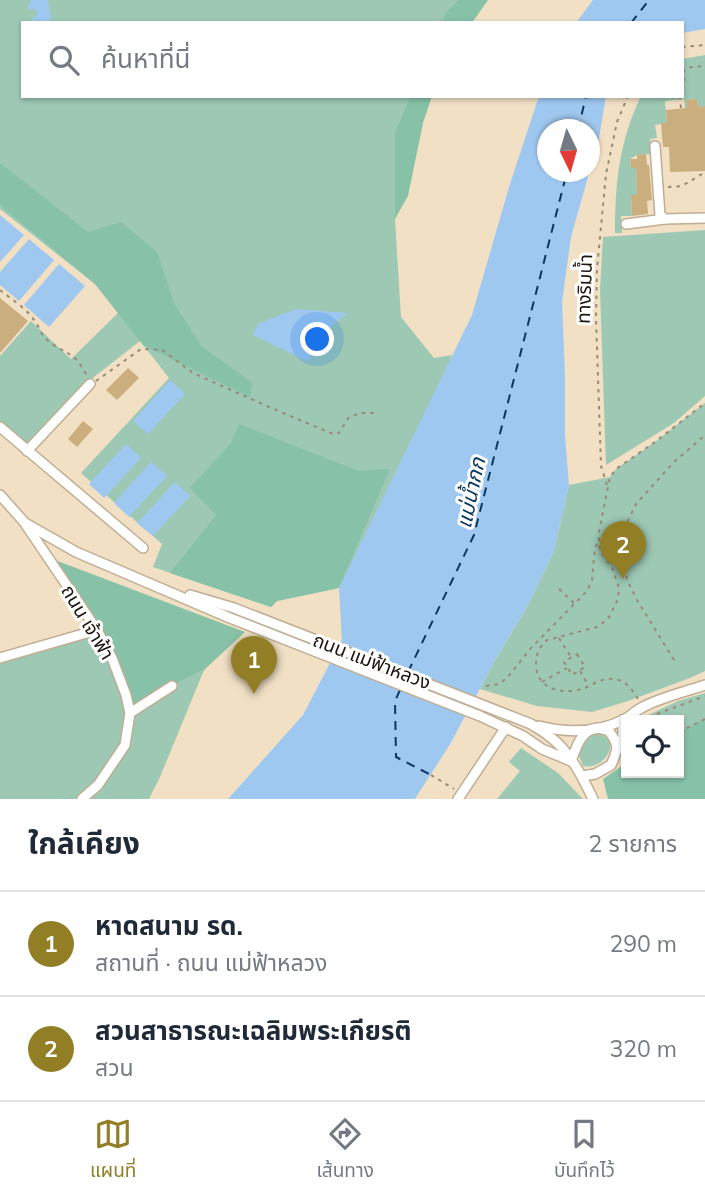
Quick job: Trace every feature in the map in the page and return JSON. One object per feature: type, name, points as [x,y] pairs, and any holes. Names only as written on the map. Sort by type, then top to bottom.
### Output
[{"type":"street","points":[[655,146],[660,211],[664,219]]},
{"type":"street","points":[[626,224],[664,219],[705,218]]},
{"type":"street","points":[[27,451],[90,384]]},
{"type":"street","points":[[0,427],[143,548]]},
{"type":"street","name":"ถนน แม่ฟ้าหลวง","points":[[0,495],[25,523],[76,552],[230,618],[480,716],[571,761]]},
{"type":"street","name":"ถนน เจ้าฟ้า","points":[[25,523],[97,630],[112,658],[130,713],[125,745],[98,785],[82,799]]},
{"type":"street","name":"ถนน แม่ฟ้าหลวง","points":[[158,586],[234,608],[531,724],[552,737],[582,776],[593,799]]},
{"type":"street","points":[[0,658],[97,630]]},
{"type":"street","points":[[630,715],[644,706],[705,685]]},
{"type":"street","points":[[130,713],[172,686]]},
{"type":"street","points":[[531,724],[570,732],[621,721]]},
{"type":"street","points":[[460,796],[506,727]]},
{"type":"street","points":[[571,761],[584,734],[596,728],[609,731],[618,750]]},
{"type":"street","points":[[582,776],[595,774],[611,765],[621,742]]},
{"type":"path","points":[[684,47],[705,45]]},
{"type":"path","points":[[684,71],[705,66]]},
{"type":"path","points":[[694,67],[695,73]]},
{"type":"path","points":[[684,80],[689,79]]},
{"type":"path","name":"ทางริมน้ำ","points":[[607,485],[601,466],[597,268],[606,174],[617,122],[627,98]]},
{"type":"path","points":[[680,98],[681,109]]},
{"type":"path","points":[[665,188],[682,186],[705,173]]},
{"type":"path","points":[[0,290],[33,318],[46,339],[78,360],[90,384],[141,349],[153,349],[162,350],[193,373],[333,434],[339,433],[349,416],[379,413]]},
{"type":"path","points":[[638,698],[630,686],[620,680],[607,679],[589,686],[561,691],[553,689],[538,676],[538,651],[547,640],[597,627],[608,619],[618,599],[619,587],[601,552],[599,542],[610,477],[615,469],[705,403]]},
{"type":"path","points":[[674,660],[628,582],[623,565],[622,533],[636,504],[673,463],[705,435]]},
{"type":"path","points":[[486,686],[499,684],[508,678],[538,640],[587,591],[592,580],[595,547],[599,542],[622,539]]},
{"type":"path","points":[[559,589],[575,604]]},
{"type":"path","points":[[559,637],[571,658]]},
{"type":"path","points":[[538,640],[542,644]]},
{"type":"path","points":[[577,654],[585,667],[572,675],[568,667],[564,662],[577,654]]},
{"type":"path","points":[[542,682],[568,667]]},
{"type":"path","points":[[579,670],[589,686]]},
{"type":"path","points":[[654,715],[705,696]]},
{"type":"path","points":[[684,730],[705,719]]},
{"type":"path","points":[[431,775],[460,796]]},
{"type":"green space","points":[[0,0],[458,0],[446,12],[442,21],[21,21],[21,98],[409,98],[395,132],[395,219],[401,317],[434,358],[452,355],[432,410],[415,513],[325,674],[342,640],[340,577],[334,589],[277,601],[271,607],[153,567],[162,544],[81,473],[169,378],[140,341],[85,384],[27,444],[0,422],[0,356],[31,321],[71,359],[118,313],[95,284],[0,209]]},
{"type":"green space","points":[[458,0],[488,0],[473,21],[442,21],[446,12]]},
{"type":"green space","points":[[705,55],[705,106],[698,107],[697,99],[687,100],[685,109],[684,99],[665,101],[667,123],[655,125],[657,138],[650,139],[652,154],[637,155],[630,159],[631,168],[636,168],[637,195],[631,196],[632,216],[621,216],[622,233],[615,233],[620,163],[634,113],[640,98],[684,98],[684,59]]},
{"type":"green space","points":[[409,98],[431,98],[423,123],[408,196],[395,219],[395,132]]},
{"type":"green space","points":[[0,163],[88,232],[121,222],[157,252],[174,303],[201,346],[252,383],[250,397],[143,345],[95,284],[0,205]]},
{"type":"green space","points":[[705,230],[705,396],[674,423],[606,465],[600,290],[603,237]]},
{"type":"green space","points":[[705,403],[705,671],[592,712],[537,706],[480,689],[527,607],[554,551],[569,485],[610,477],[616,469]]},
{"type":"green space","points":[[239,424],[359,471],[390,469],[339,588],[277,601],[271,607],[170,573],[216,515],[190,488],[231,443]]},
{"type":"green space","points":[[47,557],[245,632],[204,670],[172,686],[130,713],[112,658]]},
{"type":"green space","points":[[97,630],[172,686],[204,670],[149,799],[0,799],[0,658]]},
{"type":"green space","points":[[705,693],[705,719],[684,730],[684,715],[649,715],[678,701]]},
{"type":"green space","points":[[705,718],[705,799],[608,799],[603,779],[621,766],[621,778],[684,778],[684,729]]},
{"type":"green space","points":[[595,734],[609,740],[609,752],[599,763],[583,766],[579,756],[581,749]]},
{"type":"green space","points":[[521,748],[558,773],[583,799],[497,799],[520,771],[509,762]]},
{"type":"water","points":[[31,0],[48,0],[51,21],[32,21],[32,18],[37,16],[36,9],[27,9]]},
{"type":"water","points":[[593,0],[705,0],[705,29],[684,33],[684,21],[577,21]]},
{"type":"water","name":"แม่น้ำกก","points":[[538,98],[606,98],[600,132],[600,119],[537,119],[537,182],[586,182],[571,237],[562,302],[565,436],[569,485],[554,551],[527,607],[451,743],[415,799],[228,799],[303,715],[342,640],[339,588],[472,315]]},
{"type":"water","points":[[0,215],[24,235],[0,262]]},
{"type":"water","points":[[29,239],[54,260],[19,301],[0,285],[0,272]]},
{"type":"water","points":[[59,264],[85,286],[49,327],[24,305]]},
{"type":"water","points":[[296,309],[348,313],[314,339],[309,362],[253,335],[258,324]]},
{"type":"water","points":[[170,380],[185,394],[148,434],[133,421]]},
{"type":"water","points":[[126,444],[141,458],[104,498],[89,484]]},
{"type":"water","points":[[151,462],[167,476],[129,517],[114,503]]},
{"type":"water","points":[[175,482],[190,496],[153,536],[137,523]]},
{"type":"pier","points":[[464,718],[467,720],[454,745],[420,799],[415,799],[451,743]]},
{"type":"building","points":[[697,99],[698,107],[705,106],[705,171],[670,172],[669,147],[663,147],[661,123],[667,123],[666,110],[687,108],[686,100]]},
{"type":"building","points":[[646,154],[652,200],[647,201],[648,214],[632,216],[631,195],[637,195],[636,168],[631,168],[630,159]]},
{"type":"building","points":[[0,298],[28,321],[0,353]]},
{"type":"building","points":[[128,368],[139,378],[117,400],[106,390]]},
{"type":"building","points":[[83,421],[93,429],[77,447],[68,439]]},
{"type":"ferry route","points":[[633,21],[649,0]]},
{"type":"ferry route","points":[[581,119],[586,98]]},
{"type":"ferry route","points":[[408,672],[474,535],[564,182]]},
{"type":"ferry route","points":[[400,690],[395,701],[396,757],[431,775]]},
{"type":"place","name":"สวนสาธารณะเฉลิมพระเกียรติ","points":[[623,579]]},
{"type":"place","name":"หาดสนาม รด.","points":[[254,694]]}]
